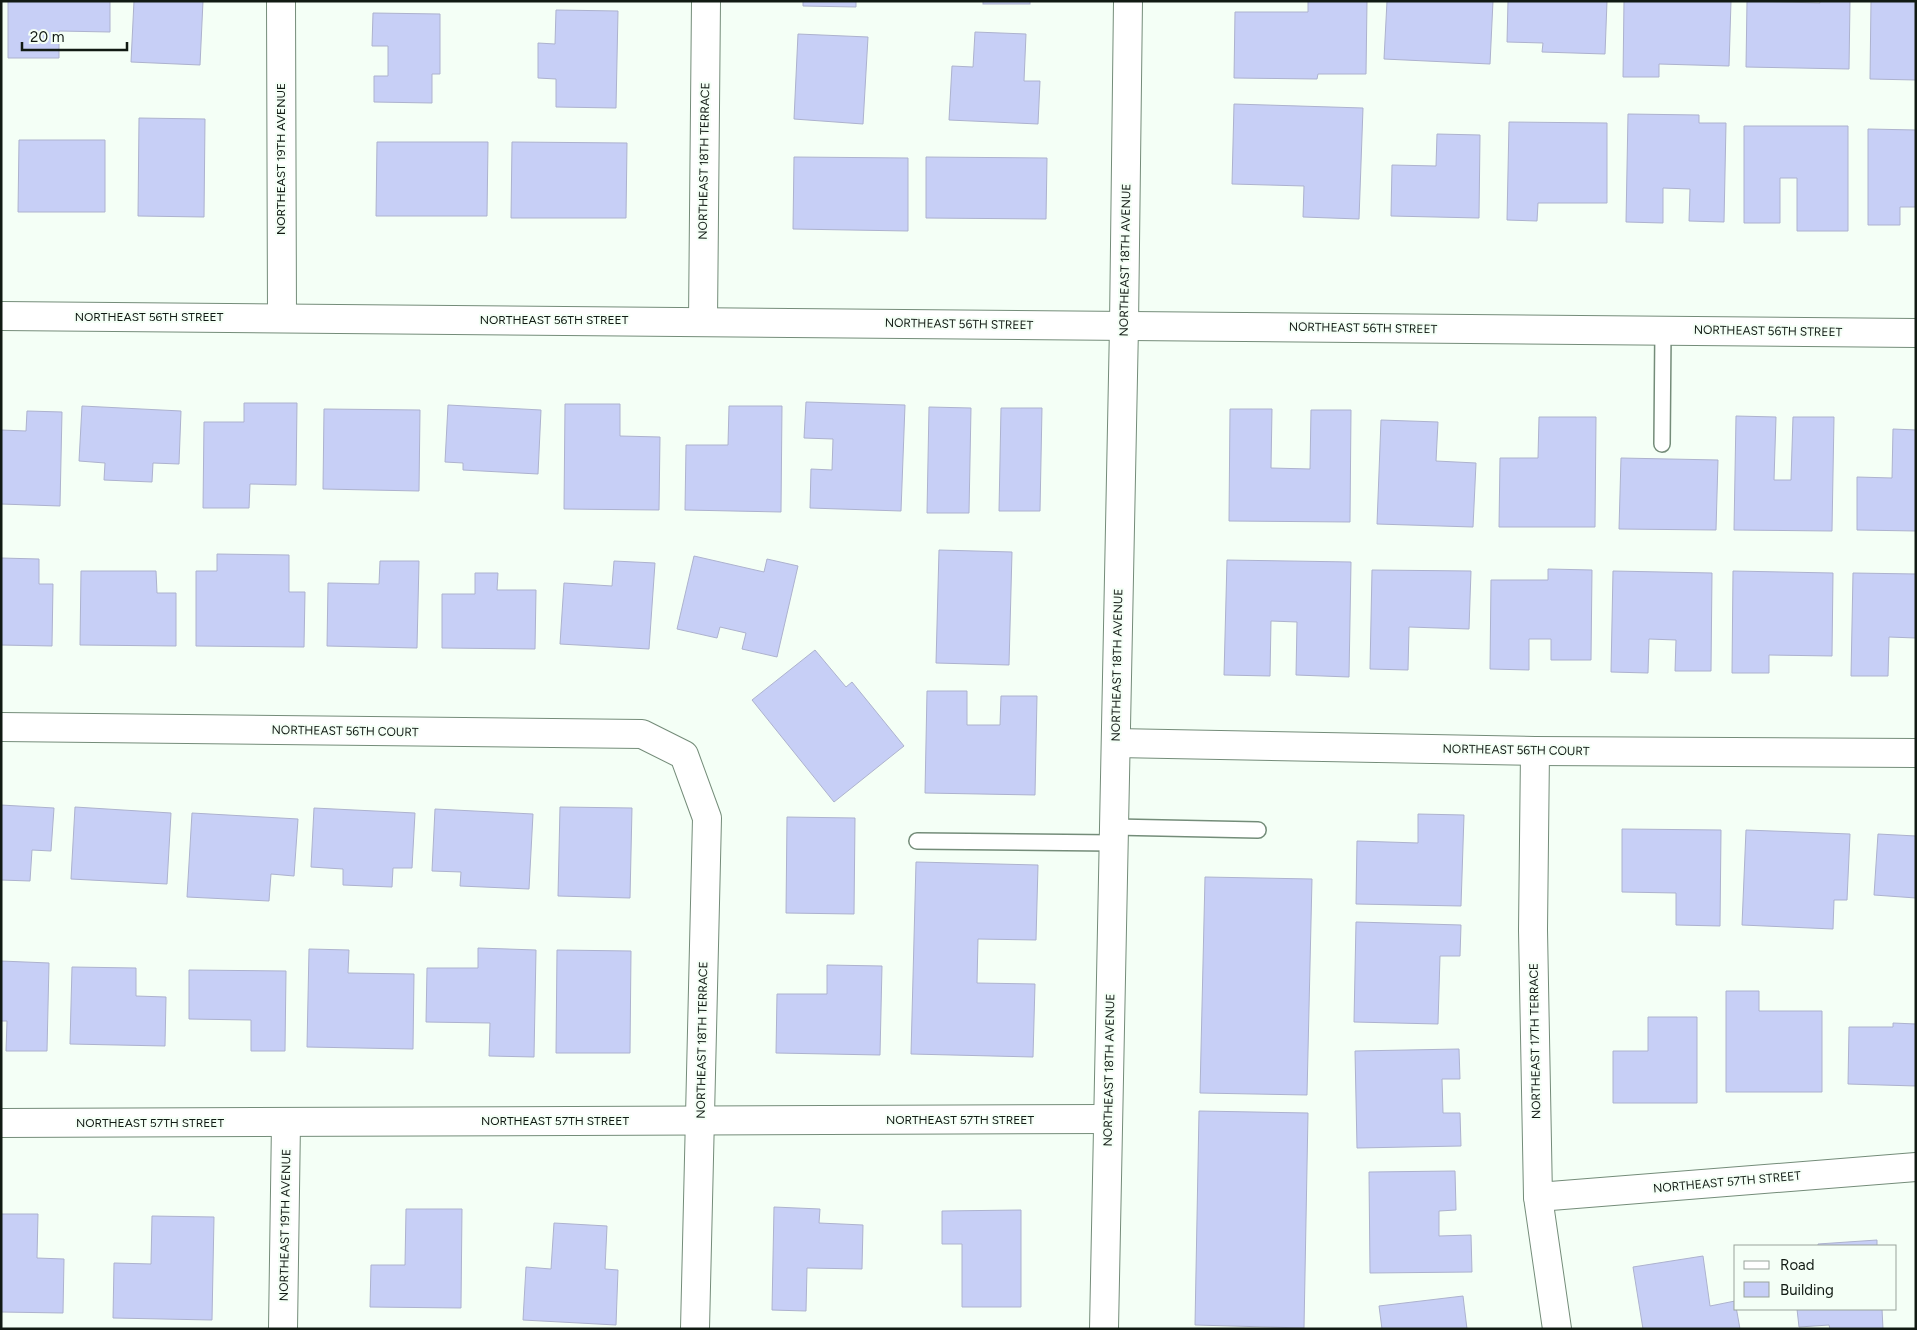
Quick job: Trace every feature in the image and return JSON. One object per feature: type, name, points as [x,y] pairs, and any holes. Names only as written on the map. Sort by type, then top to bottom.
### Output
[{"type":"street","name":"NORTHEAST 19TH AVENUE","points":[[281,1],[282,318]]},
{"type":"street","name":"NORTHEAST 18TH TERRACE","points":[[703,321],[706,1]]},
{"type":"street","name":"NORTHEAST 18TH AVENUE","points":[[1104,1329],[1124,326],[1128,1]]},
{"type":"street","name":"NORTHEAST 56TH STREET","points":[[1,316],[1916,333]]},
{"type":"street","name":"NORTHEAST 56TH COURT","points":[[1,727],[642,734],[684,755]]},
{"type":"street","name":"NORTHEAST 56TH COURT","points":[[1116,743],[1535,751],[1916,753]]},
{"type":"street","name":"NORTHEAST 17TH TERRACE","points":[[1535,751],[1533,930],[1538,1197],[1557,1329]]},
{"type":"street","name":"NORTHEAST 18TH TERRACE","points":[[684,755],[707,818],[695,1329]]},
{"type":"street","name":"NORTHEAST 57TH STREET","points":[[1,1123],[1108,1119]]},
{"type":"street","name":"NORTHEAST 19TH AVENUE","points":[[283,1329],[286,1122]]},
{"type":"street","name":"NORTHEAST 57TH STREET","points":[[1538,1197],[1916,1167]]},
{"type":"lane","points":[[1662,444],[1663,330]]},
{"type":"lane","points":[[917,841],[1258,830]]},
{"type":"building","points":[[8,1],[110,1],[110,32],[59,31],[59,58],[8,58]]},
{"type":"building","points":[[134,1],[203,1],[200,65],[131,62]]},
{"type":"building","points":[[803,1],[856,1],[856,7],[803,6]]},
{"type":"building","points":[[983,1],[1030,1],[1030,4],[983,4]]},
{"type":"building","points":[[1308,1],[1367,1],[1366,74],[1318,74],[1317,79],[1234,78],[1235,12],[1308,12]]},
{"type":"building","points":[[1387,1],[1493,1],[1490,64],[1384,59]]},
{"type":"building","points":[[1508,1],[1607,1],[1605,54],[1542,52],[1543,43],[1507,42]]},
{"type":"building","points":[[1624,1],[1731,1],[1729,66],[1659,64],[1659,77],[1623,77]]},
{"type":"building","points":[[1747,1],[1820,3],[1820,1],[1850,1],[1849,69],[1746,67]]},
{"type":"building","points":[[1871,1],[1916,1],[1916,80],[1870,79]]},
{"type":"building","points":[[556,10],[618,11],[616,108],[556,107],[556,79],[538,78],[538,43],[555,44]]},
{"type":"building","points":[[373,13],[440,14],[440,74],[432,74],[432,103],[374,102],[374,76],[388,76],[388,46],[372,46]]},
{"type":"building","points":[[975,32],[1026,34],[1024,81],[1040,81],[1038,124],[949,120],[952,66],[973,67]]},
{"type":"building","points":[[798,34],[868,37],[863,124],[794,119]]},
{"type":"building","points":[[1234,104],[1363,108],[1359,219],[1303,217],[1304,186],[1232,184]]},
{"type":"building","points":[[1628,114],[1699,115],[1699,123],[1726,123],[1724,222],[1689,221],[1690,189],[1663,188],[1663,223],[1626,222]]},
{"type":"building","points":[[139,118],[205,119],[204,217],[138,216]]},
{"type":"building","points":[[1509,122],[1607,123],[1607,203],[1538,203],[1537,221],[1507,220]]},
{"type":"building","points":[[1744,126],[1848,126],[1848,231],[1797,231],[1797,178],[1780,178],[1780,223],[1744,223]]},
{"type":"building","points":[[1868,129],[1916,130],[1916,207],[1900,207],[1900,225],[1868,225]]},
{"type":"building","points":[[1437,134],[1480,135],[1479,218],[1391,216],[1392,165],[1436,166]]},
{"type":"building","points":[[19,140],[105,140],[105,212],[18,212]]},
{"type":"building","points":[[377,142],[488,142],[487,216],[376,216]]},
{"type":"building","points":[[512,142],[627,143],[626,218],[511,218]]},
{"type":"building","points":[[794,157],[908,158],[908,231],[793,229]]},
{"type":"building","points":[[926,157],[1047,158],[1046,219],[926,218]]},
{"type":"building","points":[[806,402],[905,405],[901,511],[810,508],[811,469],[832,470],[833,439],[804,438]]},
{"type":"building","points":[[244,403],[297,403],[296,485],[250,484],[249,508],[203,508],[204,422],[244,422]]},
{"type":"building","points":[[565,404],[620,404],[620,436],[660,437],[659,510],[564,509]]},
{"type":"building","points":[[448,405],[541,410],[538,474],[463,470],[463,463],[445,462]]},
{"type":"building","points":[[82,406],[181,411],[179,464],[153,463],[152,482],[104,480],[105,463],[79,461]]},
{"type":"building","points":[[729,406],[782,406],[781,512],[685,510],[686,445],[728,445]]},
{"type":"building","points":[[929,407],[971,408],[969,513],[927,513]]},
{"type":"building","points":[[1001,408],[1042,408],[1040,511],[999,511]]},
{"type":"building","points":[[324,409],[420,410],[419,491],[323,489]]},
{"type":"building","points":[[1230,409],[1272,409],[1271,468],[1310,469],[1311,410],[1351,410],[1350,522],[1229,521]]},
{"type":"building","points":[[27,411],[62,412],[60,506],[1,504],[1,430],[26,431]]},
{"type":"building","points":[[1736,416],[1776,417],[1774,480],[1791,480],[1793,417],[1834,417],[1832,531],[1734,530]]},
{"type":"building","points":[[1539,417],[1596,417],[1595,527],[1499,527],[1500,458],[1538,458]]},
{"type":"building","points":[[1381,420],[1438,422],[1436,461],[1476,463],[1473,527],[1377,524]]},
{"type":"building","points":[[1893,429],[1916,430],[1916,531],[1857,530],[1857,477],[1892,478]]},
{"type":"building","points":[[1621,458],[1718,460],[1716,530],[1619,529]]},
{"type":"building","points":[[939,550],[1012,552],[1009,665],[936,663]]},
{"type":"building","points":[[217,554],[289,555],[289,592],[305,592],[304,647],[196,646],[196,571],[217,571]]},
{"type":"building","points":[[694,556],[764,572],[767,559],[798,566],[777,657],[742,649],[746,633],[720,627],[717,638],[677,629]]},
{"type":"building","points":[[1,558],[39,559],[39,584],[53,584],[52,646],[1,645]]},
{"type":"building","points":[[1227,560],[1351,562],[1349,677],[1296,675],[1297,622],[1271,621],[1270,676],[1224,675]]},
{"type":"building","points":[[380,561],[419,561],[417,648],[327,646],[328,583],[379,584]]},
{"type":"building","points":[[614,561],[655,563],[649,649],[560,644],[564,583],[612,586]]},
{"type":"building","points":[[1548,569],[1592,570],[1591,660],[1551,660],[1551,639],[1529,639],[1529,670],[1490,669],[1491,580],[1548,580]]},
{"type":"building","points":[[1372,570],[1471,571],[1469,629],[1409,627],[1408,670],[1370,669]]},
{"type":"building","points":[[81,571],[156,571],[157,593],[176,593],[176,646],[80,645]]},
{"type":"building","points":[[1613,571],[1712,573],[1711,671],[1675,671],[1676,640],[1649,639],[1648,673],[1611,672]]},
{"type":"building","points":[[1733,571],[1833,573],[1832,656],[1769,655],[1769,673],[1732,673]]},
{"type":"building","points":[[475,573],[498,573],[497,590],[536,590],[535,649],[442,648],[442,594],[475,594]]},
{"type":"building","points":[[1853,573],[1916,574],[1916,638],[1889,637],[1888,676],[1851,676]]},
{"type":"building","points":[[815,650],[846,687],[852,682],[904,746],[834,802],[752,700]]},
{"type":"building","points":[[927,691],[967,691],[967,725],[1000,725],[1001,696],[1037,696],[1035,795],[925,793]]},
{"type":"building","points":[[1,805],[54,808],[51,851],[32,850],[30,881],[1,880]]},
{"type":"building","points":[[75,807],[171,813],[167,884],[71,879]]},
{"type":"building","points":[[560,807],[632,808],[630,898],[558,896]]},
{"type":"building","points":[[314,808],[415,813],[412,868],[393,868],[392,887],[343,885],[343,869],[311,867]]},
{"type":"building","points":[[435,809],[533,814],[529,889],[460,886],[461,872],[432,871]]},
{"type":"building","points":[[192,813],[298,819],[294,876],[271,874],[269,901],[187,897]]},
{"type":"building","points":[[1418,814],[1464,815],[1461,906],[1356,904],[1357,841],[1418,843]]},
{"type":"building","points":[[787,817],[855,818],[854,914],[786,913]]},
{"type":"building","points":[[1622,829],[1721,830],[1720,926],[1676,925],[1676,893],[1622,892]]},
{"type":"building","points":[[1746,830],[1850,834],[1847,900],[1834,900],[1833,929],[1742,925]]},
{"type":"building","points":[[1878,834],[1916,836],[1916,898],[1874,895]]},
{"type":"building","points":[[916,862],[1038,865],[1036,940],[978,939],[977,983],[1035,984],[1033,1057],[911,1054]]},
{"type":"building","points":[[1205,877],[1312,879],[1307,1095],[1200,1093]]},
{"type":"building","points":[[1356,922],[1461,925],[1460,956],[1440,956],[1438,1024],[1354,1022]]},
{"type":"building","points":[[478,948],[536,950],[534,1057],[489,1056],[490,1023],[426,1022],[427,968],[478,968]]},
{"type":"building","points":[[309,949],[349,950],[348,973],[414,974],[413,1049],[307,1047]]},
{"type":"building","points":[[557,950],[631,951],[630,1053],[556,1053]]},
{"type":"building","points":[[1,961],[49,963],[47,1051],[6,1051],[7,1021],[1,1021]]},
{"type":"building","points":[[827,965],[882,966],[880,1055],[776,1053],[777,994],[827,994]]},
{"type":"building","points":[[72,967],[136,968],[136,996],[166,997],[165,1046],[70,1044]]},
{"type":"building","points":[[189,970],[286,971],[285,1051],[251,1051],[251,1020],[189,1019]]},
{"type":"building","points":[[1726,991],[1759,991],[1759,1011],[1822,1011],[1822,1092],[1726,1092]]},
{"type":"building","points":[[1648,1017],[1697,1017],[1697,1103],[1613,1103],[1613,1051],[1648,1051]]},
{"type":"building","points":[[1893,1023],[1916,1024],[1916,1086],[1848,1084],[1849,1027],[1893,1027]]},
{"type":"building","points":[[1459,1049],[1460,1079],[1442,1079],[1443,1113],[1460,1113],[1461,1146],[1357,1148],[1355,1051]]},
{"type":"building","points":[[1199,1111],[1308,1113],[1304,1328],[1195,1325]]},
{"type":"building","points":[[1455,1171],[1456,1210],[1439,1211],[1439,1236],[1471,1235],[1472,1272],[1370,1273],[1369,1172]]},
{"type":"building","points":[[774,1207],[820,1209],[819,1223],[863,1225],[862,1269],[807,1268],[806,1311],[772,1310]]},
{"type":"building","points":[[406,1209],[462,1209],[461,1308],[370,1307],[371,1265],[405,1265]]},
{"type":"building","points":[[1021,1210],[1021,1307],[962,1307],[962,1244],[942,1244],[942,1211]]},
{"type":"building","points":[[1,1214],[38,1214],[37,1258],[64,1259],[63,1313],[1,1312]]},
{"type":"building","points":[[152,1216],[214,1217],[212,1320],[113,1318],[114,1263],[151,1264]]},
{"type":"building","points":[[554,1223],[607,1226],[605,1269],[618,1270],[616,1325],[523,1320],[526,1267],[551,1269]]},
{"type":"building","points":[[1877,1240],[1877,1245],[1818,1244]]},
{"type":"building","points":[[1703,1256],[1710,1306],[1734,1301],[1734,1310],[1737,1310],[1740,1329],[1643,1329],[1633,1267]]},
{"type":"building","points":[[1463,1296],[1467,1329],[1382,1329],[1379,1306]]},
{"type":"building","points":[[1797,1310],[1882,1310],[1883,1329],[1830,1329],[1829,1325],[1799,1327]]}]
